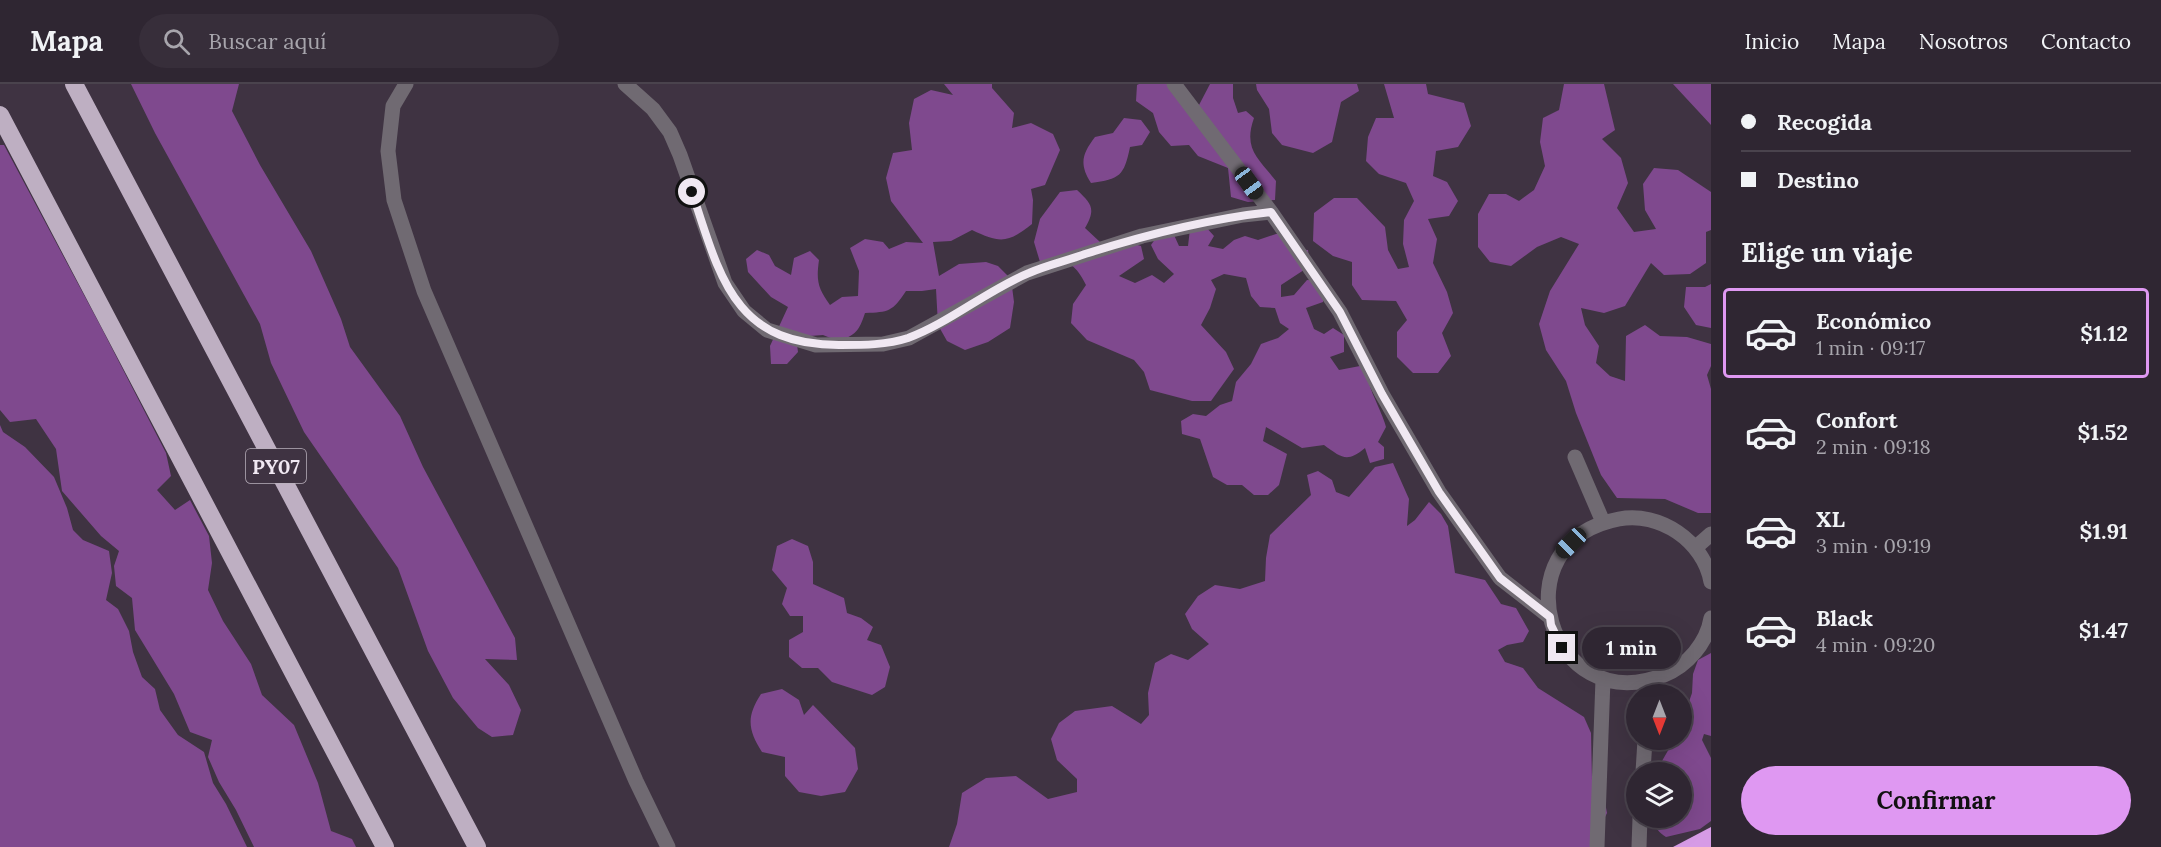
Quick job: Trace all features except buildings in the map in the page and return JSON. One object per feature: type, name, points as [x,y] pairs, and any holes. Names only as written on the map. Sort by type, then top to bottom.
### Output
[{"type":"highway","name":"PY07","points":[[74,84],[477,847]]},
{"type":"highway","points":[[0,115],[385,847]]},
{"type":"lane","points":[[406,84],[393,106],[388,151],[394,200],[424,291],[636,781],[668,847]]},
{"type":"lane","points":[[626,84],[653,109],[670,132],[725,283],[744,311],[767,330],[816,345],[883,344],[909,338],[1027,273],[1142,236],[1243,215],[1271,212]]},
{"type":"lane","points":[[1174,84],[1271,212],[1340,312],[1382,394],[1439,492],[1500,578],[1550,617]]},
{"type":"lane","points":[[1575,457],[1602,522]]},
{"type":"lane","points":[[1630,684],[1603,679],[1580,667],[1562,648],[1551,625],[1547,600],[1551,575],[1562,552],[1580,534],[1602,522],[1628,517],[1653,520],[1676,531],[1695,548],[1709,572],[1711,582]]},
{"type":"lane","points":[[1695,548],[1711,534]]},
{"type":"lane","points":[[1654,684],[1696,652],[1709,628],[1711,618]]},
{"type":"lane","points":[[1597,847],[1603,679]]},
{"type":"lane","points":[[1639,847],[1640,828]]},
{"type":"shaded area","points":[[131,84],[239,84],[232,111],[260,165],[311,251],[341,319],[350,347],[400,416],[423,467],[515,638],[517,660],[485,659],[509,685],[521,710],[513,735],[492,737],[478,728],[453,698],[428,651],[398,568],[304,432],[271,363],[260,324],[155,133]]},
{"type":"shaded area","points":[[944,84],[992,84],[992,88],[1014,113],[1012,128],[1031,123],[1053,134],[1060,150],[1045,185],[1031,189],[1032,224],[1023,231],[1009,238],[997,239],[972,230],[951,241],[933,242],[939,276],[959,264],[986,262],[998,266],[1011,279],[1014,302],[1010,328],[988,342],[965,350],[947,341],[938,325],[936,289],[906,291],[889,310],[865,313],[859,328],[849,337],[838,341],[823,335],[796,337],[798,352],[787,364],[771,364],[770,346],[788,307],[771,297],[748,272],[746,259],[757,250],[769,255],[775,266],[791,275],[794,258],[810,251],[819,260],[819,284],[830,305],[842,297],[858,296],[859,271],[850,248],[865,239],[883,242],[889,249],[906,242],[923,243],[891,201],[886,178],[893,153],[912,150],[909,123],[914,99],[931,90],[953,95]]},
{"type":"shaded area","points":[[1139,84],[1170,84],[1199,105],[1210,84],[1233,84],[1233,98],[1238,113],[1246,111],[1254,118],[1251,145],[1258,159],[1276,181],[1275,200],[1248,202],[1231,197],[1228,168],[1198,156],[1189,145],[1171,146],[1159,132],[1153,113],[1136,101]]},
{"type":"shaded area","points":[[1256,84],[1357,84],[1359,91],[1341,102],[1332,142],[1313,153],[1282,145],[1272,133],[1269,109],[1257,90]]},
{"type":"shaded area","points":[[1384,84],[1426,84],[1428,94],[1464,103],[1471,126],[1458,147],[1436,151],[1433,176],[1447,182],[1458,201],[1449,216],[1428,219],[1437,239],[1433,263],[1447,292],[1453,313],[1442,333],[1451,356],[1438,373],[1413,373],[1397,357],[1397,332],[1407,320],[1396,301],[1362,300],[1352,285],[1352,262],[1333,256],[1313,241],[1314,213],[1334,198],[1357,198],[1385,227],[1388,250],[1398,269],[1409,267],[1403,244],[1404,220],[1414,201],[1406,183],[1379,174],[1366,161],[1368,137],[1376,118],[1394,118]]},
{"type":"shaded area","points":[[1564,84],[1604,84],[1615,130],[1602,139],[1621,158],[1628,183],[1617,208],[1634,232],[1656,229],[1645,210],[1643,184],[1654,168],[1678,170],[1711,192],[1711,230],[1706,232],[1706,263],[1690,274],[1664,275],[1651,263],[1625,306],[1604,313],[1581,308],[1585,325],[1599,346],[1596,363],[1610,376],[1625,381],[1626,336],[1645,325],[1660,336],[1687,337],[1711,344],[1711,366],[1707,375],[1711,389],[1711,513],[1698,513],[1665,499],[1617,498],[1601,475],[1566,381],[1546,350],[1539,324],[1550,291],[1579,244],[1561,237],[1537,247],[1511,266],[1490,262],[1478,247],[1478,214],[1489,194],[1506,194],[1519,201],[1534,190],[1545,166],[1540,142],[1543,118],[1559,110]]},
{"type":"shaded area","points":[[1673,84],[1711,84],[1711,125]]},
{"type":"shaded area","points":[[1124,118],[1141,120],[1150,132],[1142,145],[1130,147],[1123,170],[1119,174],[1108,180],[1091,183],[1084,165],[1087,149],[1095,137],[1113,133]]},
{"type":"shaded area","points":[[0,145],[4,145],[166,453],[171,476],[157,490],[175,510],[190,500],[209,536],[212,563],[208,590],[223,621],[251,664],[262,695],[294,725],[318,783],[331,831],[352,839],[356,847],[254,847],[208,757],[212,740],[190,732],[174,694],[135,630],[132,598],[116,586],[114,566],[119,551],[101,536],[62,491],[56,449],[36,419],[10,422],[0,410]]},
{"type":"shaded area","points":[[1077,190],[1091,207],[1085,228],[1100,242],[1124,241],[1141,246],[1144,259],[1119,276],[1135,283],[1152,275],[1164,283],[1174,274],[1158,259],[1151,245],[1158,235],[1174,235],[1179,246],[1188,246],[1190,229],[1205,226],[1214,236],[1208,246],[1223,249],[1234,240],[1245,236],[1258,240],[1276,234],[1289,234],[1297,249],[1308,250],[1310,266],[1281,285],[1281,297],[1294,295],[1307,280],[1324,281],[1323,302],[1306,308],[1314,329],[1324,334],[1333,328],[1344,335],[1344,352],[1330,357],[1339,370],[1360,366],[1365,375],[1386,427],[1378,442],[1384,447],[1384,459],[1370,463],[1365,448],[1354,456],[1344,457],[1324,445],[1302,448],[1266,427],[1263,441],[1287,454],[1279,485],[1268,495],[1254,495],[1242,485],[1227,485],[1213,477],[1200,439],[1182,434],[1181,421],[1193,414],[1206,416],[1220,405],[1232,401],[1236,382],[1251,364],[1261,344],[1278,338],[1289,329],[1280,323],[1275,308],[1260,307],[1251,296],[1246,278],[1224,274],[1211,280],[1216,289],[1201,325],[1226,352],[1234,369],[1211,401],[1192,401],[1150,390],[1144,372],[1134,360],[1087,340],[1071,323],[1073,304],[1086,285],[1073,266],[1063,262],[1040,262],[1034,242],[1040,219],[1060,192]]},
{"type":"shaded area","points":[[1711,284],[1711,328],[1696,325],[1684,307],[1686,287],[1705,287]]},
{"type":"shaded area","points":[[0,425],[3,432],[25,447],[54,477],[73,530],[83,540],[109,551],[112,573],[106,600],[118,609],[129,631],[133,652],[142,677],[155,689],[160,710],[178,735],[204,752],[213,783],[247,847],[0,847]]},
{"type":"shaded area","points":[[1393,463],[1409,499],[1407,526],[1415,520],[1429,502],[1441,514],[1448,526],[1455,573],[1485,580],[1501,604],[1516,608],[1529,631],[1523,642],[1507,645],[1498,650],[1505,662],[1523,668],[1538,688],[1584,717],[1591,733],[1592,780],[1603,792],[1607,813],[1590,847],[949,847],[957,824],[962,793],[986,778],[1016,776],[1048,799],[1077,792],[1077,779],[1057,760],[1051,739],[1059,723],[1075,711],[1112,706],[1141,724],[1149,715],[1148,693],[1155,663],[1171,654],[1188,660],[1209,644],[1192,629],[1185,614],[1198,596],[1215,585],[1240,589],[1265,581],[1270,535],[1311,495],[1307,475],[1318,471],[1332,480],[1336,492],[1349,497],[1375,467]]},
{"type":"shaded area","points":[[792,539],[808,546],[813,562],[813,584],[844,598],[847,613],[861,618],[873,627],[867,640],[881,645],[890,667],[885,687],[872,695],[832,682],[818,668],[802,668],[789,657],[789,640],[803,632],[803,616],[790,616],[782,604],[787,588],[772,570],[777,546]]},
{"type":"shaded area","points":[[1711,653],[1711,736],[1704,734],[1702,740],[1711,758],[1711,821],[1700,829],[1666,837],[1657,828],[1692,828],[1692,762],[1662,761],[1668,750],[1692,750],[1693,674],[1698,660]]},
{"type":"shaded area","points":[[782,689],[799,700],[804,715],[813,705],[855,748],[858,769],[845,792],[821,796],[799,792],[785,776],[785,757],[762,752],[752,730],[753,710],[761,694]]},
{"type":"route","points":[[692,192],[725,283],[744,311],[767,330],[816,345],[883,344],[909,338],[1027,273],[1142,236],[1243,215],[1271,212],[1340,312],[1382,394],[1439,492],[1500,578],[1550,617],[1551,625],[1562,648]]}]
